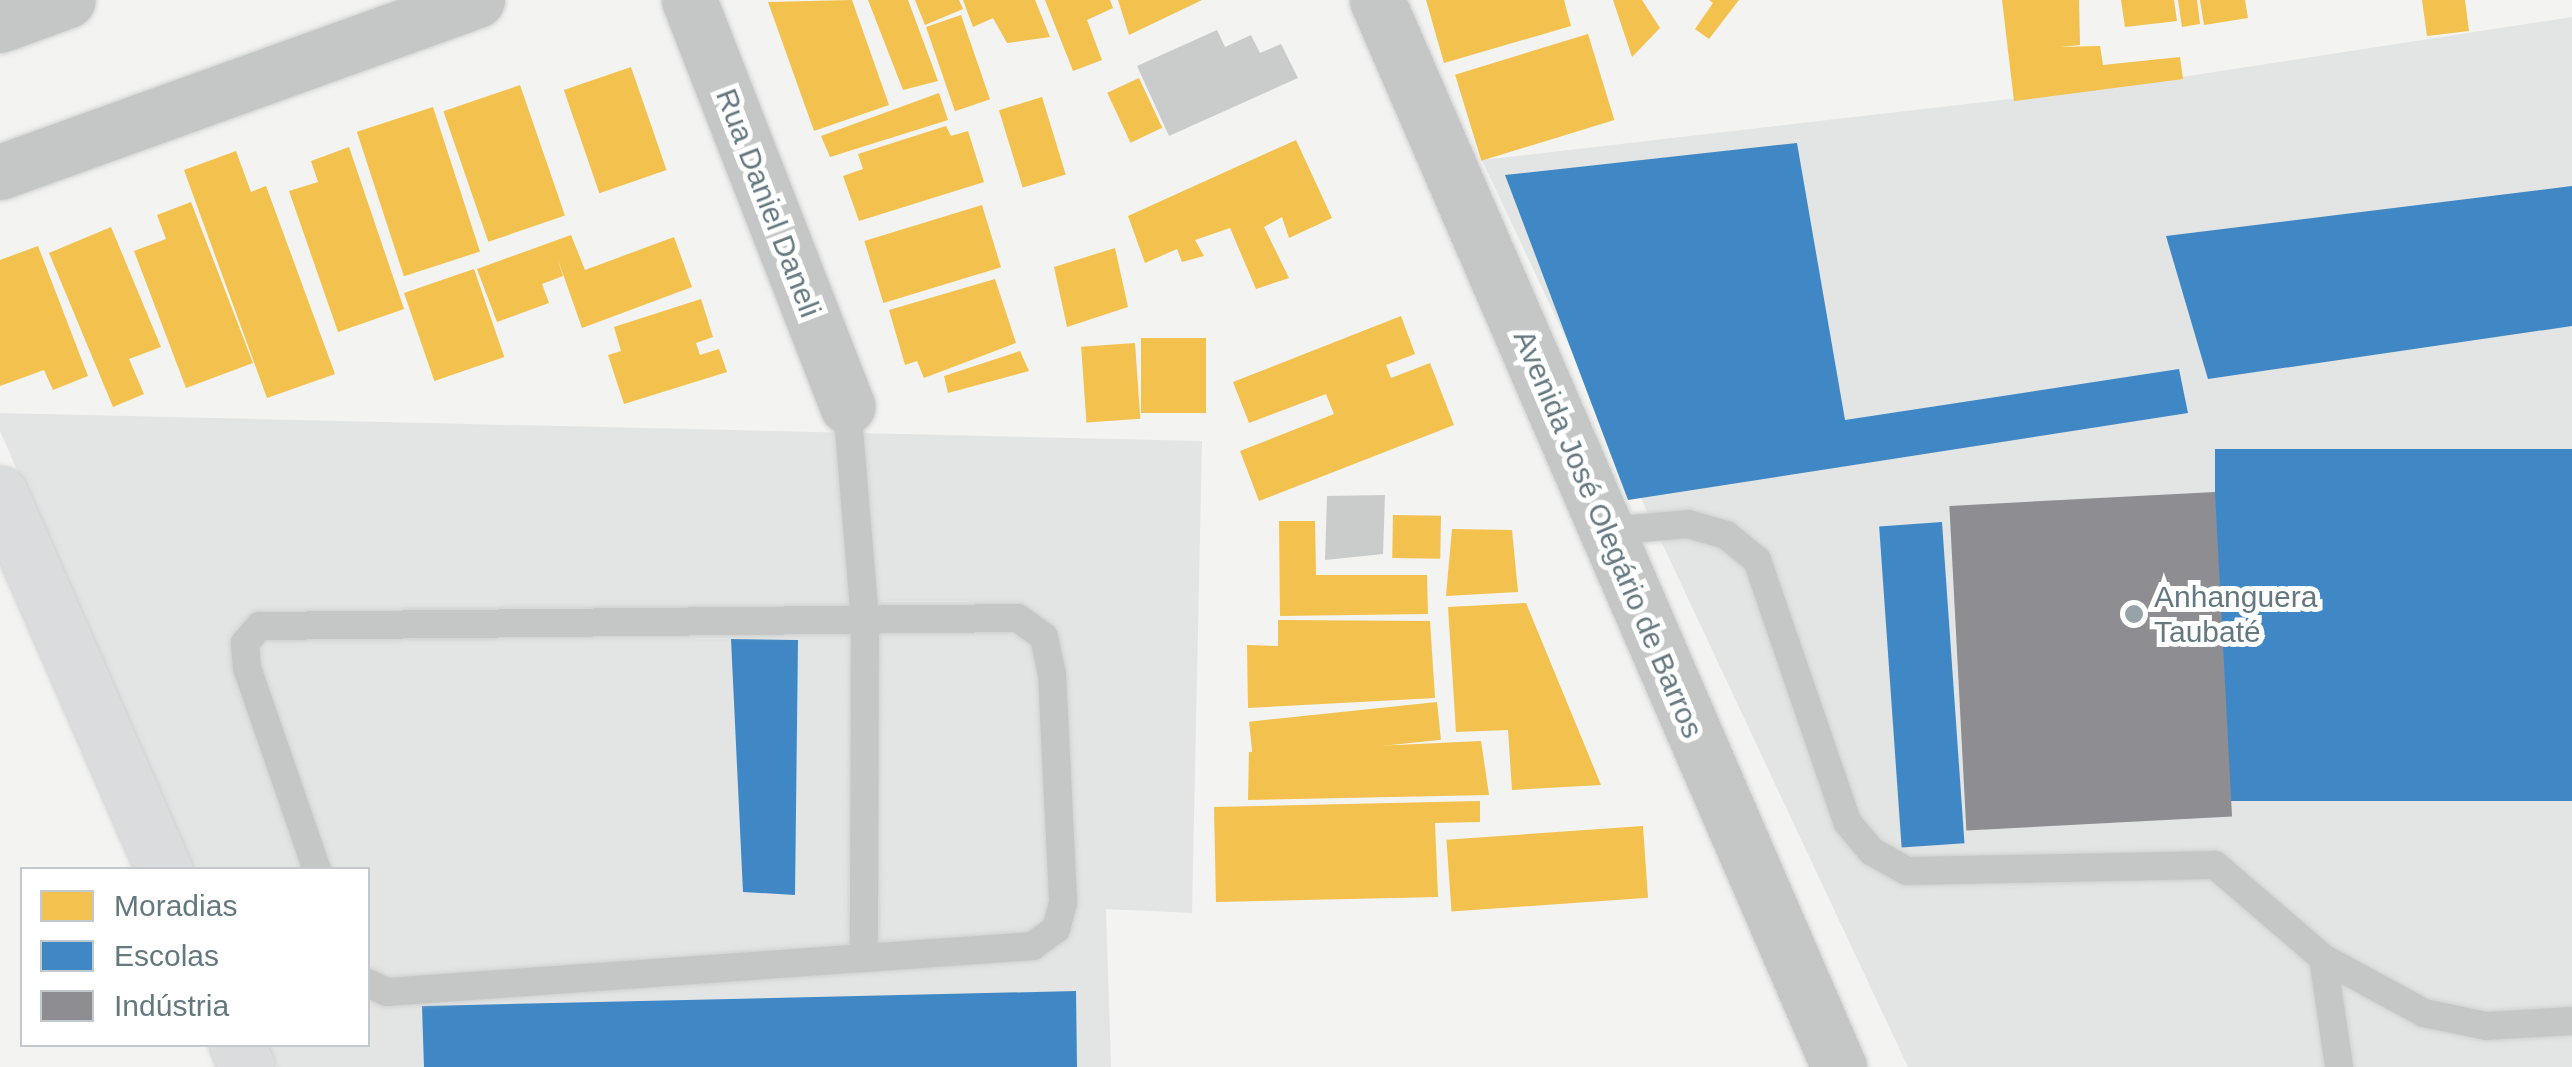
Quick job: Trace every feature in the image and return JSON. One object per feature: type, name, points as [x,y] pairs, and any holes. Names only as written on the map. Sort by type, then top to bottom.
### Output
[{"type":"main road","points":[[0,494],[62,624],[163,867]]},
{"type":"street","points":[[0,25],[68,0]]},
{"type":"street","points":[[0,172],[477,0]]},
{"type":"street","name":"Rua Daniel Daneli","points":[[689,0],[847,406]]},
{"type":"street","name":"Avenida José Olegário de Barros","points":[[1378,0],[1839,1067]]},
{"type":"lane","points":[[847,406],[865,620],[864,958]]},
{"type":"lane","points":[[1607,531],[1688,524],[1726,535],[1758,560],[1847,822],[1870,851],[1907,871],[2215,865],[2323,958],[2424,1012],[2486,1026],[2572,1021]]},
{"type":"lane","points":[[315,867],[246,668],[245,643],[260,626],[1018,618],[1044,637],[1052,674],[1063,903],[1056,928],[1033,946],[386,992],[370,984]]},
{"type":"lane","points":[[2323,958],[2339,1067]]},
{"type":"shaded area","name":"Anhanguera Taubaté","points":[[2572,17],[2572,1067],[1908,1067],[1482,160],[2123,86]]},
{"type":"shaded area","points":[[0,413],[1202,441],[1192,913],[1106,909],[1111,1067],[277,1067],[268,1047],[370,1047],[370,867],[190,867],[0,431]]},
{"type":"building: Moradias","points":[[852,0],[889,105],[814,131],[768,2]]},
{"type":"building: Moradias","points":[[868,0],[908,0],[938,81],[903,90]]},
{"type":"building: Moradias","points":[[915,0],[959,0],[963,9],[925,25]]},
{"type":"building: Moradias","points":[[963,0],[1035,0],[1050,37],[1007,43],[993,18],[973,27]]},
{"type":"building: Moradias","points":[[1045,0],[1110,0],[1113,8],[1087,20],[1102,60],[1073,71]]},
{"type":"building: Moradias","points":[[1118,0],[1202,0],[1129,35]]},
{"type":"building: Moradias","points":[[1426,0],[1564,0],[1571,26],[1444,63]]},
{"type":"building: Moradias","points":[[1613,0],[1642,0],[1660,28],[1632,57]]},
{"type":"building: Moradias","points":[[1709,0],[1739,0],[1709,39],[1695,29],[1713,3]]},
{"type":"building: Moradias","points":[[2002,0],[2079,0],[2080,45],[2060,47],[2100,46],[2103,65],[2180,57],[2183,79],[2014,101]]},
{"type":"building: Moradias","points":[[2121,0],[2174,0],[2177,21],[2125,27]]},
{"type":"building: Moradias","points":[[2178,0],[2197,0],[2200,24],[2182,27]]},
{"type":"building: Moradias","points":[[2200,0],[2245,0],[2248,18],[2204,25]]},
{"type":"building: Moradias","points":[[2422,0],[2465,0],[2469,31],[2427,36]]},
{"type":"building: Moradias","points":[[961,15],[990,99],[955,111],[926,27]]},
{"type":"building: Moradias","points":[[1588,34],[1614,120],[1481,161],[1455,75]]},
{"type":"building: Moradias","points":[[631,67],[666,170],[599,193],[564,90]]},
{"type":"building: Moradias","points":[[1139,78],[1162,128],[1131,143],[1107,93]]},
{"type":"building: Moradias","points":[[520,85],[565,215],[488,242],[443,111]]},
{"type":"building: Moradias","points":[[939,93],[948,120],[830,157],[821,136]]},
{"type":"building: Moradias","points":[[1042,97],[1066,174],[1023,188],[999,110]]},
{"type":"building: Moradias","points":[[433,107],[480,252],[404,276],[357,132]]},
{"type":"building: Moradias","points":[[946,126],[951,136],[968,131],[984,182],[859,221],[843,176],[863,169],[858,154]]},
{"type":"building: Moradias","points":[[1296,140],[1332,218],[1289,238],[1282,217],[1264,227],[1289,278],[1256,289],[1230,228],[1195,240],[1204,256],[1182,262],[1177,249],[1145,263],[1128,216]]},
{"type":"building: Moradias","points":[[349,147],[404,309],[338,332],[289,191],[318,182],[311,161]]},
{"type":"building: Moradias","points":[[236,151],[251,192],[266,186],[335,374],[267,398],[184,170]]},
{"type":"building: Moradias","points":[[191,202],[253,363],[186,388],[134,251],[166,239],[157,215]]},
{"type":"building: Moradias","points":[[982,205],[1001,267],[883,303],[864,241]]},
{"type":"building: Moradias","points":[[111,227],[161,347],[129,359],[144,394],[113,407],[49,253]]},
{"type":"building: Moradias","points":[[571,235],[585,270],[674,237],[692,287],[582,328],[557,257],[563,276],[542,284],[549,303],[497,322],[477,269]]},
{"type":"building: Moradias","points":[[38,246],[88,376],[53,390],[44,370],[0,386],[0,260]]},
{"type":"building: Moradias","points":[[1115,248],[1128,307],[1067,327],[1054,267]]},
{"type":"building: Moradias","points":[[474,269],[504,357],[434,381],[404,293]]},
{"type":"building: Moradias","points":[[995,279],[1016,343],[924,378],[917,361],[905,365],[889,310]]},
{"type":"building: Moradias","points":[[701,299],[713,337],[696,343],[700,355],[719,349],[727,372],[624,404],[608,355],[621,351],[614,327]]},
{"type":"building: Moradias","points":[[1401,316],[1415,354],[1386,365],[1391,378],[1430,363],[1454,425],[1259,501],[1240,451],[1334,414],[1326,394],[1249,423],[1233,382]]},
{"type":"building: Moradias","points":[[1141,338],[1206,338],[1206,413],[1141,413]]},
{"type":"building: Moradias","points":[[1135,343],[1140,419],[1086,423],[1081,347]]},
{"type":"building: Moradias","points":[[1020,351],[1029,371],[948,393],[944,376]]},
{"type":"building: Moradias","points":[[1393,515],[1441,516],[1440,559],[1392,558]]},
{"type":"building: Moradias","points":[[1279,521],[1315,521],[1316,575],[1427,575],[1428,614],[1280,616]]},
{"type":"building: Moradias","points":[[1452,529],[1512,530],[1518,592],[1446,596]]},
{"type":"building: Moradias","points":[[1526,603],[1601,785],[1512,790],[1508,730],[1456,732],[1448,607]]},
{"type":"building: Moradias","points":[[1278,620],[1430,621],[1435,698],[1248,708],[1247,645],[1278,646]]},
{"type":"building: Moradias","points":[[1437,702],[1441,740],[1253,760],[1249,722]]},
{"type":"building: Moradias","points":[[1481,741],[1489,795],[1248,800],[1249,752]]},
{"type":"building: Moradias","points":[[1480,801],[1480,822],[1435,823],[1438,897],[1216,902],[1214,807]]},
{"type":"building: Moradias","points":[[1643,826],[1648,898],[1452,912],[1446,840]]},
{"type":"building: Escolas","points":[[1797,143],[1845,420],[2179,369],[2188,413],[1628,500],[1505,175]]},
{"type":"building: Escolas","points":[[2572,186],[2572,326],[2208,379],[2166,236]]},
{"type":"building: Escolas","points":[[2215,449],[2572,449],[2572,801],[2215,801]]},
{"type":"building: Escolas","points":[[1942,522],[1964,843],[1902,848],[1879,526]]},
{"type":"building: Escolas","points":[[731,639],[798,640],[795,895],[743,892]]},
{"type":"building: Escolas","points":[[1076,991],[1077,1067],[424,1067],[422,1006]]},
{"type":"building: Indústria","points":[[2215,492],[2232,817],[1966,830],[1949,506]]},
{"type":"building: Outros","points":[[1217,30],[1225,47],[1251,35],[1260,53],[1281,44],[1298,78],[1169,136],[1137,66]]},
{"type":"building: Outros","points":[[1385,495],[1383,554],[1325,560],[1327,496]]},
{"type":"place","name":"Anhanguera Taubaté","points":[[2134,614]]}]
